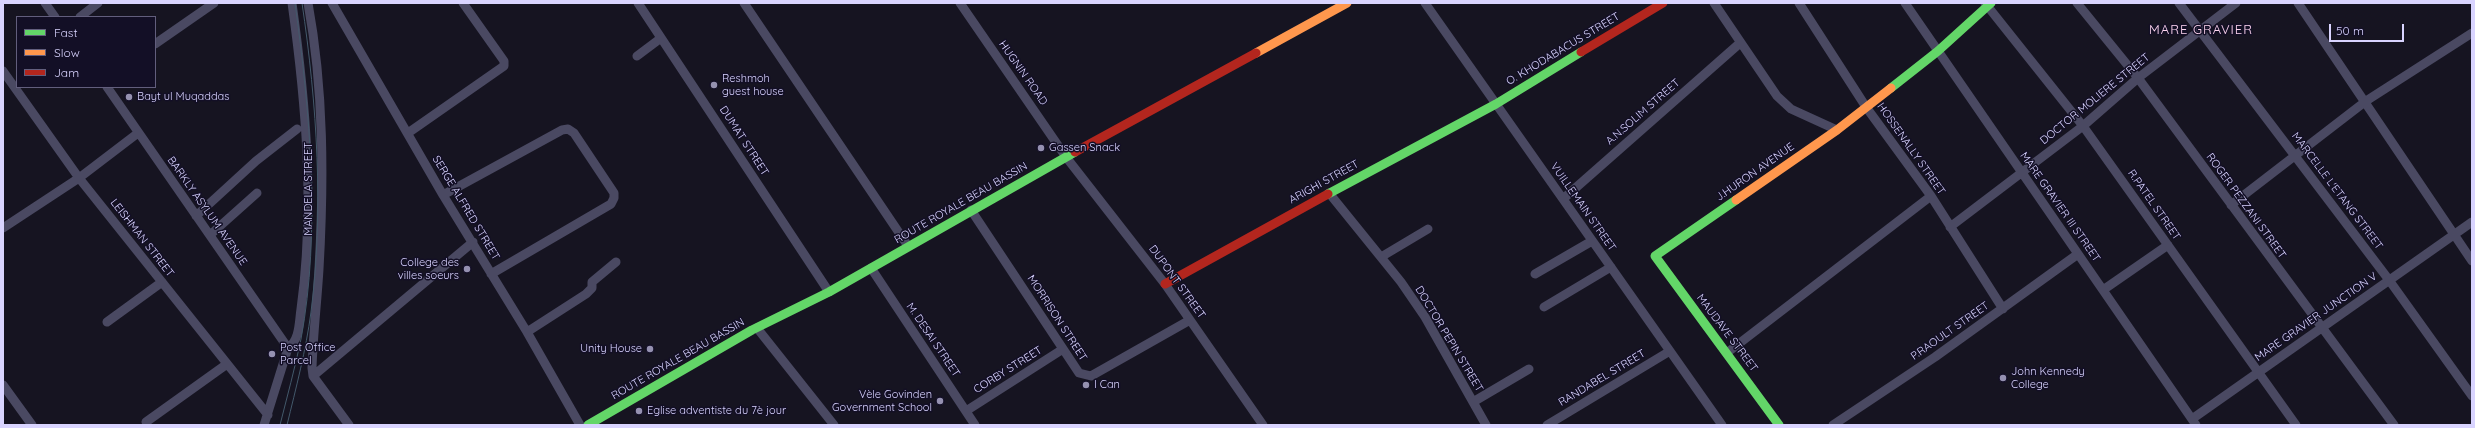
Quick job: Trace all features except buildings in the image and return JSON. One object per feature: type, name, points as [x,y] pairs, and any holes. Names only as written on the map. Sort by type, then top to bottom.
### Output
[{"type":"street","points":[[45,3],[54,16]]},
{"type":"street","points":[[81,16],[98,3]]},
{"type":"street","points":[[156,43],[214,3]]},
{"type":"street","points":[[264,425],[288,348],[296,340],[302,299],[308,208],[301,80],[292,3]]},
{"type":"street","name":"MANDELA STREET","points":[[308,3],[314,35],[322,167],[322,220],[313,376]]},
{"type":"street","name":"SERGE ALFRED STREET","points":[[332,3],[443,195],[527,332],[580,425]]},
{"type":"street","points":[[408,133],[504,66],[504,61],[463,3]]},
{"type":"street","name":"DUMAT STREET","points":[[638,3],[829,292]]},
{"type":"street","points":[[744,3],[908,246]]},
{"type":"street","name":"HUGNIN ROAD","points":[[960,3],[1066,157]]},
{"type":"street","name":"ROUTE ROYALE BEAU BASSIN","points":[[588,425],[757,328],[829,292],[971,210],[1347,3]]},
{"type":"street","name":"VUILLEMAIN STREET","points":[[1425,3],[1722,425]]},
{"type":"street","name":"O. KHODABACUS STREET","points":[[1496,104],[1663,3]]},
{"type":"street","points":[[1714,3],[1777,96],[1791,109],[1838,130]]},
{"type":"street","name":"HOSSENALLY STREET","points":[[1799,3],[1866,107],[1931,196],[2003,309]]},
{"type":"street","name":"MARE GRAVIER III STREET","points":[[1905,3],[2194,422]]},
{"type":"street","name":"ROGER PEZZANI STREET","points":[[2077,3],[2138,78],[2394,425]]},
{"type":"street","name":"MARCELLE L'ETANG STREET","points":[[2179,3],[2295,154],[2389,280],[2472,396]]},
{"type":"street","name":"DOCTOR MOLIERE STREET","points":[[1950,227],[2083,126],[2138,78],[2236,3]]},
{"type":"street","points":[[2298,3],[2366,101],[2472,261]]},
{"type":"street","name":"J.HURON AVENUE","points":[[1655,256],[1838,130],[1938,52],[1988,4]]},
{"type":"street","name":"R.PATEL STREET","points":[[1988,4],[2083,126],[2296,425]]},
{"type":"street","points":[[2231,205],[2295,154],[2366,101],[2472,33]]},
{"type":"street","points":[[637,56],[662,38]]},
{"type":"street","name":"A.N.SOLIM STREET","points":[[1563,199],[1740,43]]},
{"type":"street","name":"LEISHMAN STREET","points":[[3,71],[79,178],[268,415]]},
{"type":"street","name":"BARKLY ASYLUM AVENUE","points":[[108,88],[288,348]]},
{"type":"street","name":"ARIGHI STREET","points":[[1165,284],[1329,192],[1496,104]]},
{"type":"street","points":[[196,216],[256,161],[297,129]]},
{"type":"street","points":[[443,195],[562,130],[568,129],[574,133],[614,193],[614,198],[611,204],[491,274]]},
{"type":"street","points":[[3,228],[79,178],[138,133]]},
{"type":"street","name":"DUPONT STREET","points":[[1066,157],[1165,284],[1263,425]]},
{"type":"street","name":"DOCTOR PEPIN STREET","points":[[1329,192],[1381,257],[1425,317],[1486,425]]},
{"type":"street","points":[[210,235],[257,193]]},
{"type":"street","points":[[1728,352],[1931,196]]},
{"type":"street","name":"MORRISON STREET","points":[[971,210],[1079,373],[1091,376],[1190,320]]},
{"type":"street","name":"MARE GRAVIER JUNCTION V","points":[[2194,422],[2321,328],[2472,222]]},
{"type":"street","points":[[1381,257],[1428,229]]},
{"type":"street","points":[[1536,274],[1592,241]]},
{"type":"street","points":[[349,425],[313,376],[472,242]]},
{"type":"street","points":[[2102,290],[2168,245]]},
{"type":"street","name":"P.RAOULT STREET","points":[[1833,425],[2003,309],[2078,254]]},
{"type":"street","name":"MAUDAVE STREET","points":[[1655,256],[1665,272],[1728,352],[1779,425]]},
{"type":"street","points":[[527,332],[586,294],[592,288],[592,282],[616,262]]},
{"type":"street","points":[[1544,307],[1611,267]]},
{"type":"street","name":"M. DESAI STREET","points":[[871,268],[975,425]]},
{"type":"street","points":[[107,322],[162,282]]},
{"type":"street","points":[[757,328],[834,425]]},
{"type":"street","name":"CORBY STREET","points":[[966,411],[1064,349]]},
{"type":"street","name":"RANDABEL STREET","points":[[1547,425],[1670,351]]},
{"type":"street","points":[[146,422],[227,364]]},
{"type":"street","points":[[1473,402],[1529,369]]},
{"type":"street","points":[[3,385],[32,425]]},
{"type":"tram line","points":[[280,425],[301,339],[311,257],[312,214],[309,129],[295,3]]},
{"type":"tram line","points":[[287,425],[309,326],[315,274],[317,235],[318,196],[315,119],[312,80],[302,3]]},
{"type":"traffic: fast","points":[[1891,88],[1938,51],[1991,3]]},
{"type":"traffic: fast","points":[[1328,194],[1496,104],[1581,52]]},
{"type":"traffic: fast","points":[[588,425],[752,330],[829,292],[1075,152]]},
{"type":"traffic: fast","points":[[1736,200],[1655,256],[1779,425]]},
{"type":"traffic: slow","points":[[1256,53],[1347,3]]},
{"type":"traffic: slow","points":[[1736,200],[1837,130],[1891,88]]},
{"type":"traffic: jam","points":[[1581,52],[1663,3]]},
{"type":"traffic: jam","points":[[1075,152],[1256,53]]},
{"type":"traffic: jam","points":[[1165,284],[1328,194]]},
{"type":"place","name":"Reshmoh guest house","points":[[714,85]]},
{"type":"place","name":"Bayt ul Muqaddas","points":[[129,97]]},
{"type":"place","name":"Gassen Snack","points":[[1041,148]]},
{"type":"place","name":"College des villes soeurs","points":[[467,269]]},
{"type":"place","name":"Unity House","points":[[650,349]]},
{"type":"place","name":"Post Office Parcel","points":[[272,354]]},
{"type":"place","name":"John Kennedy College","points":[[2003,378]]},
{"type":"place","name":"I Can","points":[[1086,385]]},
{"type":"place","name":"Vèle Govinden Government School","points":[[940,401]]},
{"type":"place","name":"Eglise adventiste du 7è jour","points":[[639,411]]},
{"type":"district","name":"MARE GRAVIER","points":[[2201,30]]}]
